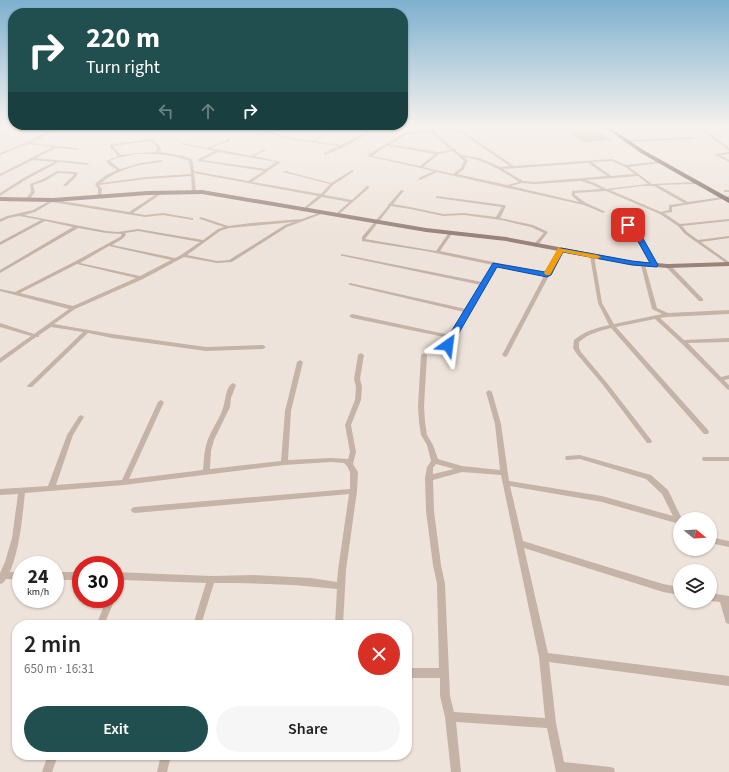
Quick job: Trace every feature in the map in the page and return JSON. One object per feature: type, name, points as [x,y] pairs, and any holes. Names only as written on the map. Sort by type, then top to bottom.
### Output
[{"type":"main road","points":[[663,163],[696,183],[728,198]]},
{"type":"street","points":[[0,175],[25,163]]},
{"type":"street","points":[[0,195],[26,178],[54,163]]},
{"type":"street","points":[[77,163],[86,164]]},
{"type":"street","points":[[110,163],[120,170]]},
{"type":"street","points":[[97,184],[107,176],[120,170],[147,163]]},
{"type":"street","points":[[191,163],[194,191]]},
{"type":"street","points":[[219,163],[265,170]]},
{"type":"street","points":[[249,182],[277,163]]},
{"type":"street","points":[[400,163],[455,174],[585,204]]},
{"type":"street","points":[[421,168],[426,163]]},
{"type":"street","points":[[455,174],[462,169],[466,163]]},
{"type":"street","points":[[490,163],[522,182]]},
{"type":"street","points":[[507,163],[513,167]]},
{"type":"street","points":[[499,168],[563,163]]},
{"type":"street","points":[[591,163],[610,177]]},
{"type":"street","points":[[619,163],[626,166],[653,185],[687,203]]},
{"type":"street","points":[[626,166],[652,163]]},
{"type":"street","points":[[306,208],[322,195],[332,184],[352,171]]},
{"type":"street","points":[[420,179],[437,171]]},
{"type":"street","points":[[285,172],[332,184]]},
{"type":"street","points":[[28,199],[33,192],[31,185],[44,180],[54,173],[76,173],[75,176],[65,185]]},
{"type":"street","points":[[97,184],[193,173],[322,195],[352,202]]},
{"type":"street","points":[[507,186],[522,182],[535,183],[638,175]]},
{"type":"street","points":[[577,179],[594,184],[661,213],[729,264]]},
{"type":"street","points":[[603,212],[585,204],[573,196],[574,192],[696,183]]},
{"type":"street","points":[[97,184],[100,189],[99,196]]},
{"type":"street","points":[[338,214],[368,187]]},
{"type":"street","points":[[0,221],[34,211],[52,201],[99,196],[194,191],[306,208],[426,230],[506,238],[592,256],[643,264],[668,266],[729,264]]},
{"type":"street","points":[[402,191],[389,205],[363,240],[437,252],[547,275]]},
{"type":"street","points":[[130,214],[162,192]]},
{"type":"street","points":[[438,197],[504,206],[497,218]]},
{"type":"street","points":[[0,198],[52,201],[145,216],[163,214],[192,219]]},
{"type":"street","points":[[661,213],[671,211],[670,206],[728,198]]},
{"type":"street","points":[[389,205],[435,214],[464,214],[523,223],[545,230],[546,234],[536,244]]},
{"type":"street","points":[[182,256],[217,262],[230,260],[286,226],[325,212]]},
{"type":"street","points":[[20,215],[109,233],[122,233],[138,230],[203,241]]},
{"type":"street","points":[[201,218],[228,227]]},
{"type":"street","points":[[0,244],[44,220]]},
{"type":"street","points":[[0,361],[37,336],[73,308],[141,278],[176,260],[214,233],[228,227],[301,220]]},
{"type":"street","points":[[679,225],[729,220]]},
{"type":"street","points":[[616,223],[634,227],[654,265]]},
{"type":"street","points":[[0,272],[76,227]]},
{"type":"street","points":[[437,252],[451,232]]},
{"type":"street","points":[[15,294],[121,238],[124,235],[122,233]]},
{"type":"street","points":[[698,241],[729,237]]},
{"type":"street","points":[[108,244],[176,260]]},
{"type":"street","points":[[505,355],[561,250]]},
{"type":"street","points":[[343,255],[484,284]]},
{"type":"street","points":[[592,256],[600,303],[612,326],[706,432]]},
{"type":"street","points":[[76,263],[141,278]]},
{"type":"street","points":[[643,264],[655,309],[667,315]]},
{"type":"street","points":[[448,345],[495,265]]},
{"type":"street","points":[[668,266],[702,300]]},
{"type":"street","points":[[350,284],[468,310]]},
{"type":"street","points":[[0,290],[73,308]]},
{"type":"street","points":[[649,442],[576,348],[576,341],[595,330],[667,315],[729,312]]},
{"type":"street","points":[[352,316],[452,338]]},
{"type":"street","points":[[657,318],[729,388]]},
{"type":"street","points":[[0,325],[37,336]]},
{"type":"street","points":[[51,325],[86,332],[206,349],[263,347]]},
{"type":"street","points":[[30,386],[86,332]]},
{"type":"street","points":[[683,342],[729,340]]},
{"type":"street","points":[[350,464],[353,452],[348,425],[358,400],[359,388],[357,379],[361,355]]},
{"type":"street","points":[[424,355],[420,406],[424,435],[430,445],[434,461],[430,467],[429,478],[430,511],[441,584],[445,696],[450,717],[456,772]]},
{"type":"street","points":[[284,463],[288,406],[292,389],[299,373],[300,362]]},
{"type":"street","points":[[720,379],[729,377]]},
{"type":"street","points":[[206,472],[208,451],[211,440],[227,407],[228,398],[233,385]]},
{"type":"street","points":[[489,392],[498,424],[504,473],[508,483],[544,657],[551,723],[561,770],[610,772]]},
{"type":"street","points":[[124,482],[161,402]]},
{"type":"street","points":[[51,488],[70,434],[81,417]]},
{"type":"street","points":[[568,458],[580,457],[648,477],[665,492],[675,512]]},
{"type":"street","points":[[705,459],[729,459]]},
{"type":"street","points":[[0,492],[124,482],[284,463],[336,460],[346,461],[350,464],[354,472],[341,586],[339,620]]},
{"type":"street","points":[[434,461],[462,469],[504,473]]},
{"type":"street","points":[[429,478],[462,469]]},
{"type":"street","points":[[508,483],[602,500],[673,519]]},
{"type":"street","points":[[2,578],[11,558],[22,491]]},
{"type":"street","points":[[135,510],[353,491]]},
{"type":"street","points":[[717,541],[729,544]]},
{"type":"street","points":[[520,543],[620,575],[673,590]]},
{"type":"street","points":[[124,576],[211,580],[254,579],[311,582],[341,586]]},
{"type":"street","points":[[2,578],[12,577]]},
{"type":"street","points":[[199,620],[211,580]]},
{"type":"street","points":[[726,600],[729,620]]},
{"type":"street","points":[[102,620],[107,608]]},
{"type":"street","points":[[544,657],[729,680]]},
{"type":"street","points":[[412,673],[444,673]]},
{"type":"street","points":[[450,717],[551,723]]},
{"type":"street","points":[[47,772],[51,760]]},
{"type":"street","points":[[162,772],[165,760]]},
{"type":"slow traffic","points":[[548,273],[561,250],[597,257]]},
{"type":"route","points":[[448,345],[495,265],[547,275],[561,250],[632,263],[654,265],[634,227],[628,225]]}]
